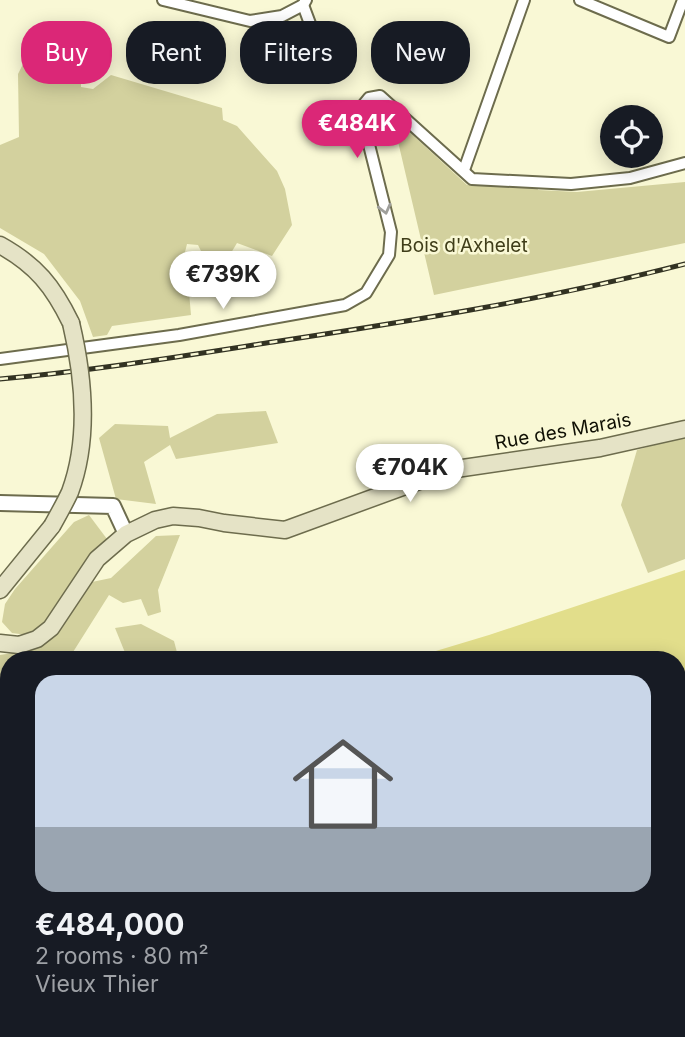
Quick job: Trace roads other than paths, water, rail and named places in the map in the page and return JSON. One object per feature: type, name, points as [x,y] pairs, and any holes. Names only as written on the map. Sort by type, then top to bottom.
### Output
[{"type":"main road","points":[[0,244],[22,257],[45,279],[58,296],[71,323],[78,355],[82,433],[78,464],[69,493],[52,526],[0,590]]},
{"type":"main road","name":"Rue des Marais","points":[[0,643],[19,645],[37,639],[51,628],[97,559],[125,534],[155,520],[173,516],[285,530],[449,470],[600,448],[685,429]]},
{"type":"street","points":[[163,0],[250,22],[282,16],[304,3],[310,21]]},
{"type":"street","points":[[215,0],[216,13]]},
{"type":"street","points":[[464,170],[524,0]]},
{"type":"street","points":[[580,0],[669,37],[683,0]]},
{"type":"street","points":[[0,359],[179,335],[345,305],[366,293],[389,255],[391,232],[360,109],[369,98],[380,96],[472,179],[570,184],[630,178],[685,163]]},
{"type":"street","points":[[0,503],[113,506],[125,534]]},
{"type":"railway","points":[[0,379],[137,363],[429,317],[532,299],[685,264]]},
{"type":"park label","name":"Bois d'Axhelet","points":[[464,245]]}]
